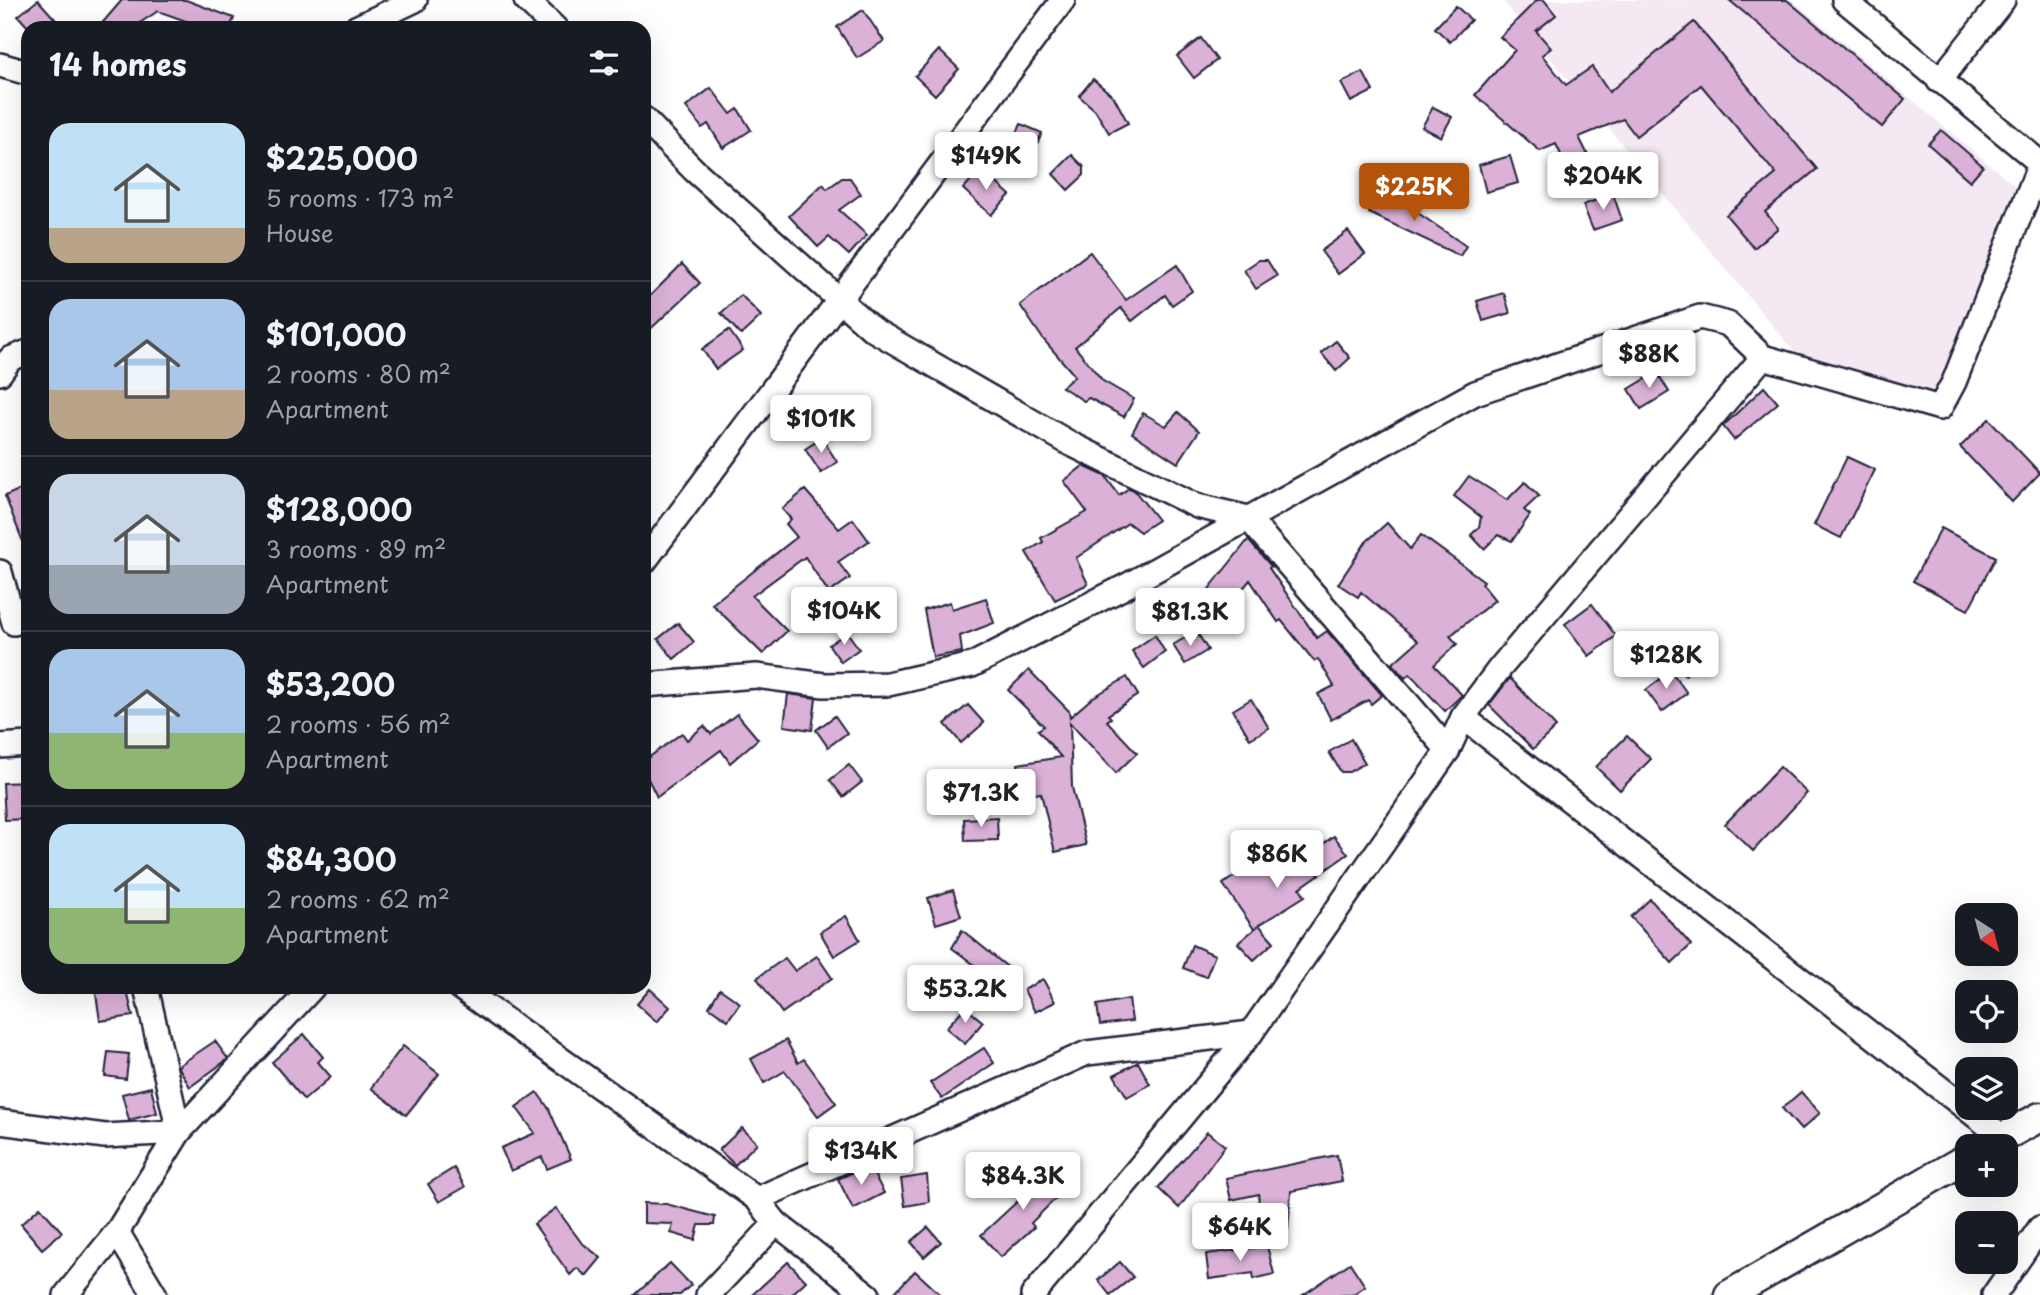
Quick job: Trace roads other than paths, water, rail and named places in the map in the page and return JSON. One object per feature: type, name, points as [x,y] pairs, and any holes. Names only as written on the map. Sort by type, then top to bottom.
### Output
[{"type":"street","points":[[371,21],[415,0]]},
{"type":"street","points":[[526,0],[548,21]]},
{"type":"street","points":[[651,553],[1063,0]]},
{"type":"street","points":[[651,684],[756,676],[824,685],[888,684],[972,665],[1128,585],[1475,393],[1700,317],[1728,324],[1763,357],[1940,408],[1954,382],[2040,164],[1844,0]]},
{"type":"street","points":[[1939,81],[2003,0]]},
{"type":"street","points":[[0,65],[21,71]]},
{"type":"street","points":[[651,126],[694,170],[872,329],[1071,444],[1197,506],[1248,518],[1448,750]]},
{"type":"street","points":[[0,373],[10,359],[21,355]]},
{"type":"street","points":[[1033,1295],[1251,1033],[1448,750],[1463,717],[1500,668],[1763,357]]},
{"type":"street","points":[[0,572],[14,626]]},
{"type":"street","points":[[1463,717],[1985,1134]]},
{"type":"street","points":[[0,746],[21,744]]},
{"type":"street","points":[[148,994],[179,1132]]},
{"type":"street","points":[[66,1295],[117,1231],[179,1132],[307,994]]},
{"type":"street","points":[[469,994],[757,1199],[776,1223],[868,1295]]},
{"type":"street","points":[[757,1199],[981,1097],[1087,1053],[1251,1033]]},
{"type":"street","points":[[2009,1134],[2040,1117]]},
{"type":"street","points":[[0,1122],[105,1136],[179,1132]]},
{"type":"street","points":[[1729,1295],[1955,1165]]},
{"type":"street","points":[[708,1295],[776,1223]]},
{"type":"street","points":[[1994,1295],[2040,1228]]},
{"type":"street","points":[[117,1231],[155,1295]]}]
